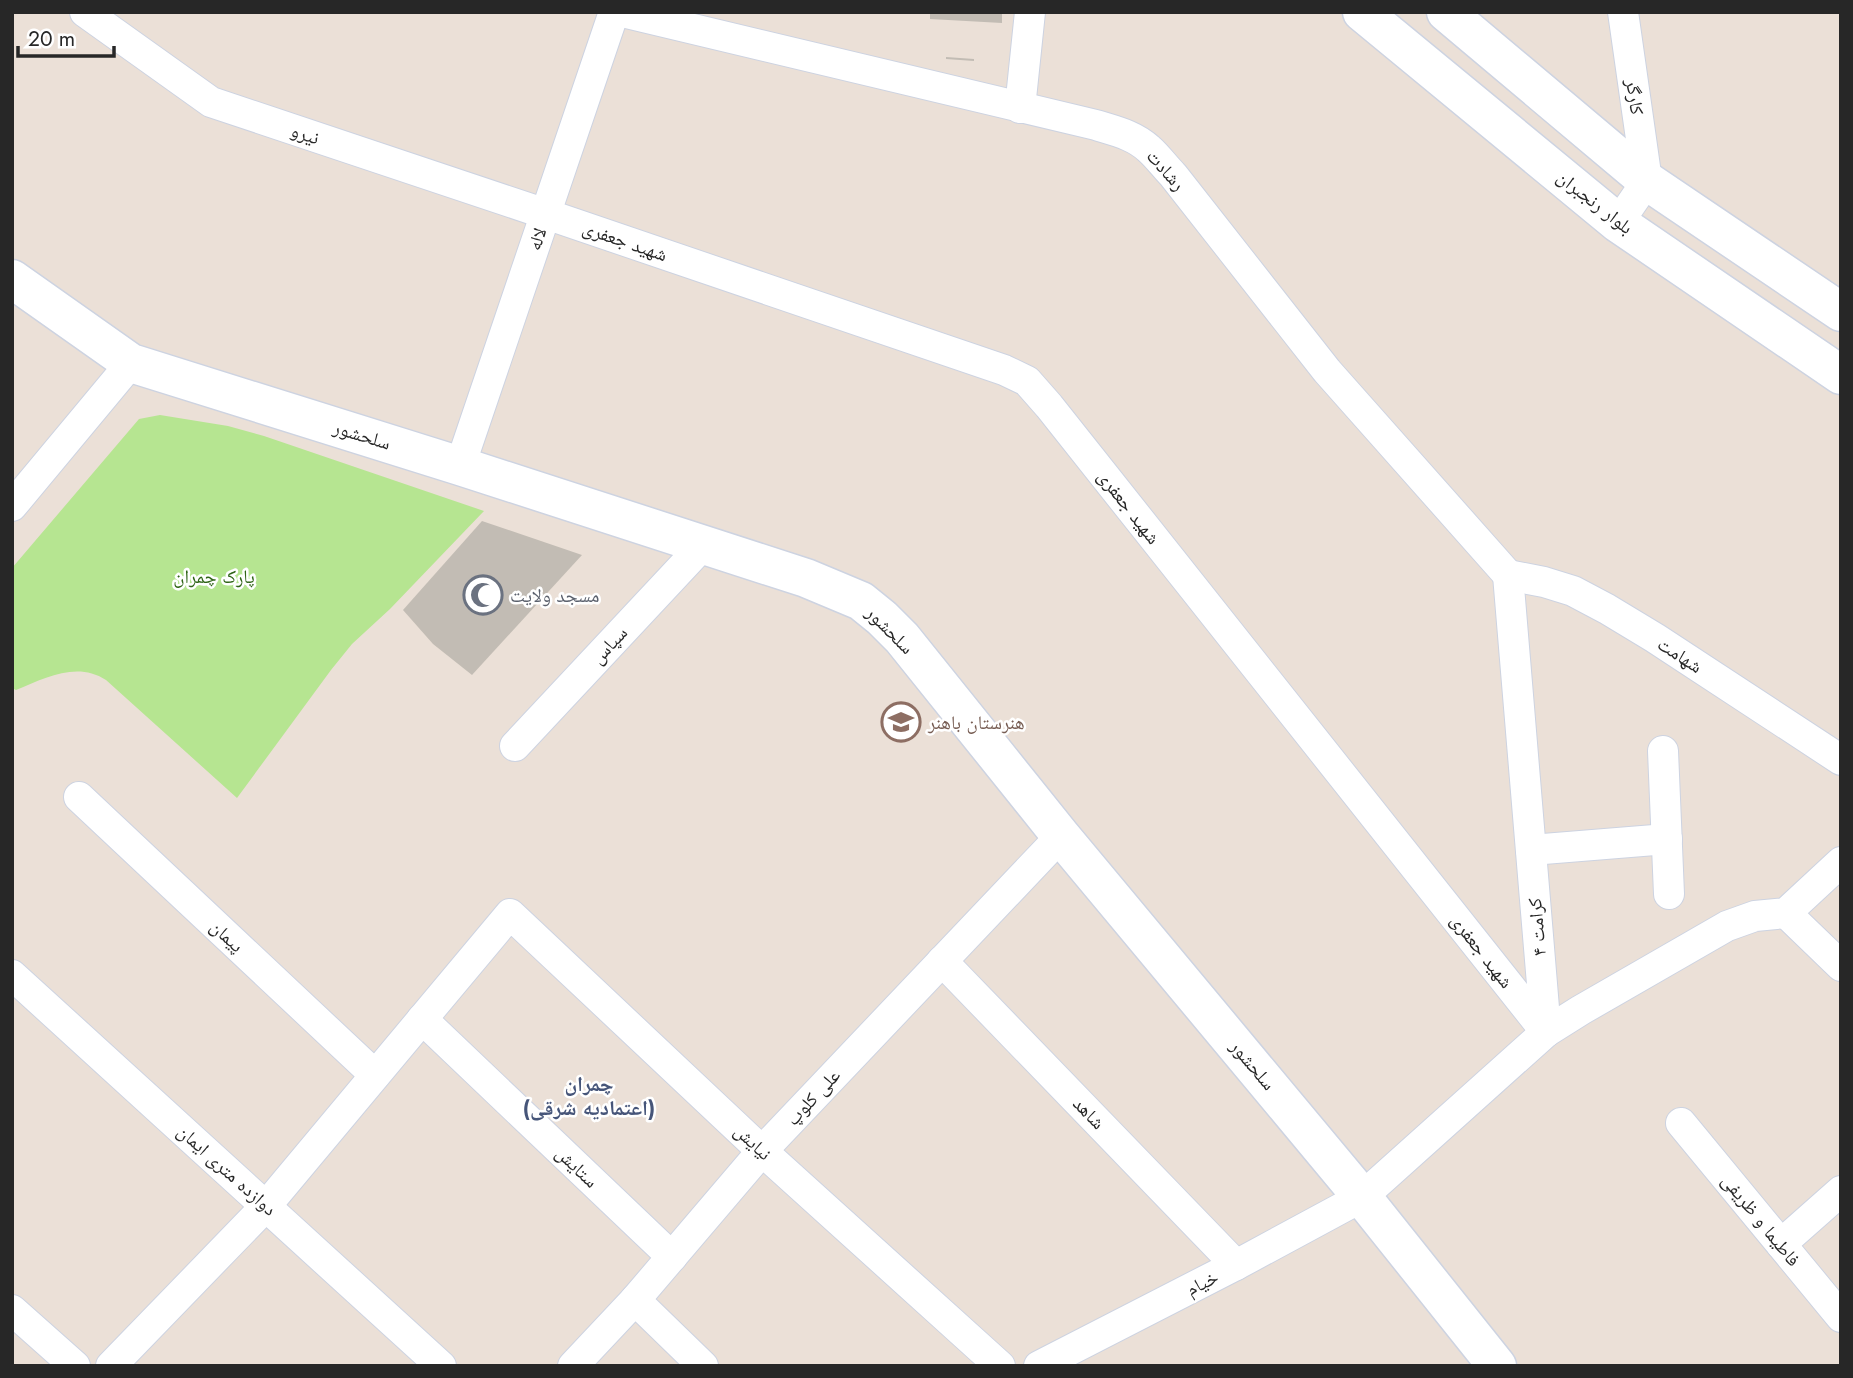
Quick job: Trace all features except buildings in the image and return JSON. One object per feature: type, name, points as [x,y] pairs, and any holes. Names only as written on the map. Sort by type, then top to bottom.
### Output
[{"type":"street","name":"نیرو","points":[[85,12],[211,102],[546,214]]},
{"type":"street","name":"لاله","points":[[460,466],[614,12]]},
{"type":"street","name":"رشادت","points":[[622,12],[1126,134],[1149,149],[1173,175],[1328,370],[1508,575]]},
{"type":"street","points":[[1020,108],[1030,12]]},
{"type":"street","name":"بلوار رنجبران","points":[[1362,12],[1618,223],[1841,375]]},
{"type":"street","points":[[1446,12],[1647,181],[1841,312]]},
{"type":"street","name":"کارگر","points":[[1623,12],[1647,181]]},
{"type":"street","points":[[1618,223],[1647,181]]},
{"type":"street","name":"شهید جعفری","points":[[546,214],[1017,375],[1027,381],[1546,1032]]},
{"type":"street","name":"سلحشور","points":[[12,279],[131,363],[806,578],[860,601],[902,638],[1061,836],[1362,1196],[1497,1366]]},
{"type":"street","points":[[12,506],[131,363]]},
{"type":"street","name":"سپاس","points":[[515,746],[703,545]]},
{"type":"street","name":"شهامت","points":[[1508,575],[1573,591],[1607,609],[1656,638],[1841,760]]},
{"type":"street","name":"کرامت ۴","points":[[1508,575],[1546,1032]]},
{"type":"street","points":[[1663,751],[1669,894]]},
{"type":"street","name":"پیمان","points":[[79,797],[375,1075]]},
{"type":"street","name":"علی کلوپ","points":[[573,1366],[635,1300],[762,1151],[1061,836]]},
{"type":"street","points":[[1531,850],[1667,839]]},
{"type":"street","points":[[1362,1196],[1546,1032],[1727,926],[1755,916],[1786,913],[1841,862]]},
{"type":"street","points":[[1786,913],[1841,966]]},
{"type":"street","name":"نیایش","points":[[422,1019],[510,914],[762,1151],[1000,1366]]},
{"type":"street","name":"شاهد","points":[[942,961],[1236,1265]]},
{"type":"street","name":"دوازده متری ایمان","points":[[12,975],[441,1366]]},
{"type":"street","points":[[111,1366],[266,1206],[422,1019]]},
{"type":"street","name":"ستایش","points":[[422,1019],[672,1257]]},
{"type":"street","name":"فاطیما و ظریفی","points":[[1681,1123],[1841,1317]]},
{"type":"street","points":[[1781,1244],[1841,1191]]},
{"type":"street","name":"خیام","points":[[1053,1363],[1362,1196]]},
{"type":"street","points":[[635,1300],[703,1366]]},
{"type":"street","points":[[12,1310],[75,1366]]},
{"type":"green space","name":"پارک چمران","points":[[160,415],[228,426],[264,436],[484,511],[390,609],[352,644],[237,798],[106,680],[95,674],[61,673],[16,690],[12,688],[12,568],[139,419]]},
{"type":"place","name":"مسجد ولایت","points":[[483,595]]},
{"type":"place","name":"هنرستان باهنر","points":[[901,722]]},
{"type":"district","name":"چمران (اعتمادیه شرقی)","points":[[589,1096]]}]
